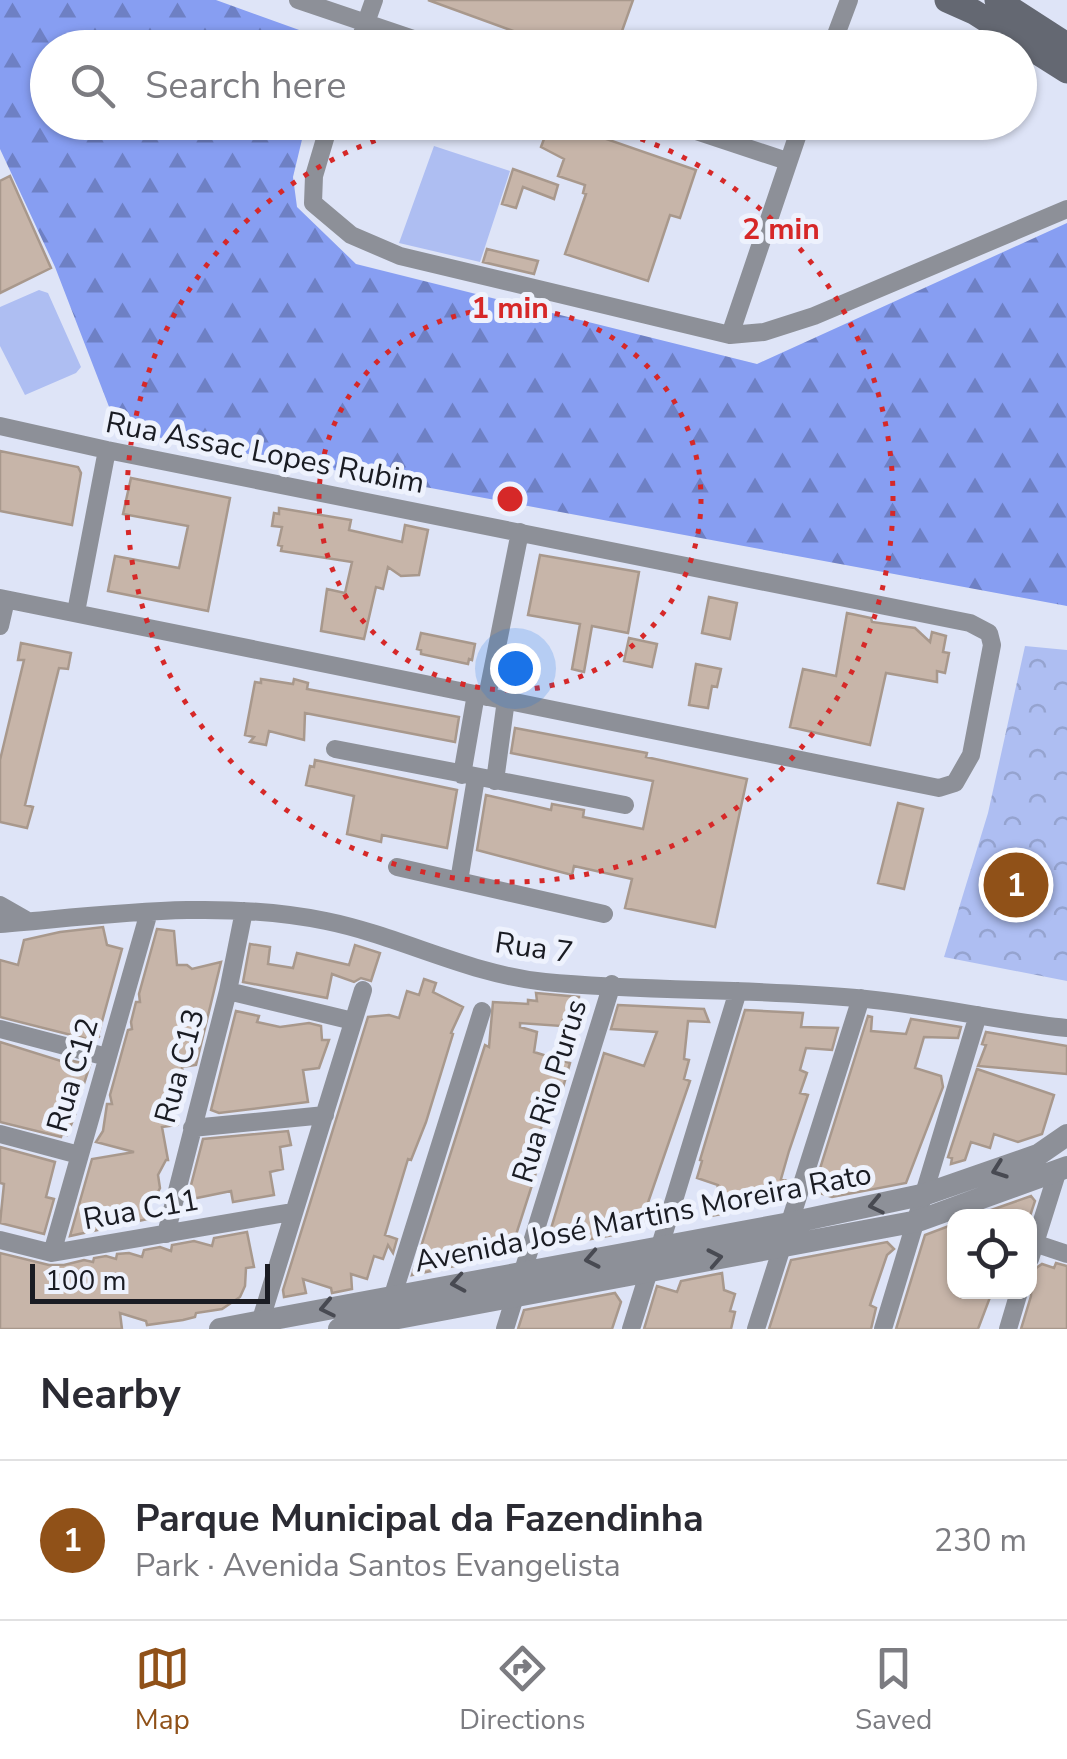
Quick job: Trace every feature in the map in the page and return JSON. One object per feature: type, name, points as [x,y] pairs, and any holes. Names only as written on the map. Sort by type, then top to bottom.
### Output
[{"type":"main road","points":[[947,0],[1002,30]]},
{"type":"main road","points":[[997,0],[1067,46]]},
{"type":"main road","points":[[1037,52],[1067,71]]},
{"type":"street","points":[[298,0],[387,30]]},
{"type":"street","points":[[364,30],[374,0]]},
{"type":"street","points":[[838,30],[849,0]]},
{"type":"street","points":[[324,140],[316,166],[313,203],[351,235],[400,256],[730,335],[764,332],[814,316],[1067,209]]},
{"type":"street","points":[[724,140],[788,161]]},
{"type":"street","points":[[730,335],[796,140]]},
{"type":"street","name":"Rua Assac Lopes Rubim","points":[[0,426],[970,622],[989,633],[989,662],[970,755],[955,783],[927,787],[490,697]]},
{"type":"street","points":[[76,612],[107,450]]},
{"type":"street","points":[[460,881],[520,532]]},
{"type":"street","points":[[0,626],[3,599],[490,697]]},
{"type":"street","points":[[478,778],[490,697]]},
{"type":"street","points":[[336,748],[625,805]]},
{"type":"street","points":[[396,867],[604,914]]},
{"type":"street","points":[[0,904],[28,922]]},
{"type":"street","name":"Rua 7","points":[[0,924],[148,912],[244,910],[327,921],[506,975],[545,982],[861,998],[1067,1028]]},
{"type":"street","name":"Rua C13","points":[[166,1234],[228,991],[244,910]]},
{"type":"street","name":"Rua C12","points":[[52,1253],[148,912]]},
{"type":"street","name":"Rua Rio Purus","points":[[505,1329],[612,984]]},
{"type":"street","points":[[259,1325],[363,990]]},
{"type":"street","points":[[228,991],[353,1021]]},
{"type":"street","points":[[660,1246],[738,991]]},
{"type":"street","points":[[756,1329],[861,998]]},
{"type":"street","points":[[393,1294],[482,1012]]},
{"type":"street","points":[[882,1329],[978,1015]]},
{"type":"street","points":[[0,1030],[107,1057]]},
{"type":"street","points":[[192,1128],[325,1115]]},
{"type":"street","points":[[0,1134],[79,1154]]},
{"type":"street","name":"Avenida José Martins Moreira Rato","points":[[339,1329],[650,1271],[926,1194],[1038,1155],[1067,1135]]},
{"type":"street","points":[[1037,1237],[1062,1169]]},
{"type":"street","name":"Avenida José Martins Moreira Rato","points":[[220,1329],[259,1325],[393,1294],[660,1246],[918,1221],[1062,1169]]},
{"type":"street","name":"Rua C11","points":[[0,1240],[52,1253],[292,1212]]},
{"type":"street","points":[[1037,1251],[1067,1254]]},
{"type":"street","points":[[630,1329],[650,1271]]},
{"type":"street","points":[[1008,1329],[1018,1299]]},
{"type":"green space","points":[[0,0],[216,0],[299,30],[30,30],[30,140],[302,140],[293,177],[297,207],[356,264],[757,364],[1067,223],[1067,606],[118,430],[55,267],[0,149]]},
{"type":"green space","points":[[434,146],[510,171],[480,262],[399,243]]},
{"type":"green space","points":[[39,290],[48,293],[81,367],[76,373],[25,395],[0,346],[0,307]]},
{"type":"green space","points":[[1025,646],[1067,650],[1067,981],[944,957],[988,813]]},
{"type":"building","points":[[428,0],[633,0],[622,30],[510,30]]},
{"type":"building","points":[[544,140],[609,140],[696,170],[680,218],[670,215],[648,281],[565,254],[586,194],[585,185],[558,176],[564,159],[541,147]]},
{"type":"building","points":[[513,169],[558,185],[554,199],[523,187],[516,208],[502,204]]},
{"type":"building","points":[[10,176],[51,268],[0,293],[0,181]]},
{"type":"building","points":[[487,249],[538,261],[534,274],[483,262]]},
{"type":"building","points":[[0,451],[78,467],[81,473],[72,525],[0,511]]},
{"type":"building","points":[[131,478],[230,498],[208,611],[108,591],[115,556],[179,568],[188,526],[123,514]]},
{"type":"building","points":[[279,508],[351,520],[349,530],[402,542],[405,525],[428,530],[419,575],[401,576],[388,567],[383,589],[376,587],[364,639],[321,631],[327,589],[345,593],[352,562],[281,551],[282,546],[278,545],[282,527],[272,526]]},
{"type":"building","points":[[540,555],[639,572],[628,633],[592,626],[584,672],[572,669],[580,624],[528,615]]},
{"type":"building","points":[[709,597],[737,603],[730,639],[702,633]]},
{"type":"building","points":[[847,613],[871,618],[872,622],[915,628],[930,642],[932,632],[946,636],[943,652],[949,653],[945,673],[937,671],[937,682],[886,673],[870,745],[790,727],[803,669],[836,676]]},
{"type":"building","points":[[421,633],[475,644],[472,660],[468,664],[421,654],[417,649]]},
{"type":"building","points":[[629,638],[657,644],[652,667],[624,661]]},
{"type":"building","points":[[21,643],[71,653],[68,669],[59,668],[25,805],[33,807],[27,828],[0,822],[0,760],[24,660],[18,660]]},
{"type":"building","points":[[696,664],[721,669],[717,687],[712,686],[708,708],[689,705]]},
{"type":"building","points":[[261,679],[293,684],[294,679],[308,683],[307,689],[459,717],[455,742],[305,713],[304,740],[269,731],[266,745],[250,742],[254,737],[245,735],[255,682],[261,683]]},
{"type":"building","points":[[515,728],[647,753],[646,757],[747,779],[715,927],[625,908],[632,879],[574,866],[572,875],[477,850],[486,795],[551,810],[552,804],[584,810],[583,817],[643,829],[653,781],[511,753]]},
{"type":"building","points":[[315,760],[457,790],[447,848],[382,835],[381,842],[347,834],[354,796],[306,785]]},
{"type":"building","points":[[898,803],[923,809],[904,889],[878,883]]},
{"type":"building","points":[[103,927],[107,945],[122,949],[100,1037],[93,1035],[91,1040],[0,1017],[0,960],[18,965],[24,940]]},
{"type":"building","points":[[157,929],[174,931],[177,965],[192,969],[221,962],[196,1065],[182,1067],[186,1090],[168,1094],[177,1125],[162,1127],[168,1160],[158,1175],[160,1188],[154,1200],[147,1202],[151,1210],[148,1219],[70,1236],[92,1159],[134,1152],[96,1142],[103,1131],[107,1104],[112,1104],[110,1095],[128,1030],[132,1029],[136,1002],[140,1002]]},
{"type":"building","points":[[250,944],[270,947],[268,964],[293,968],[297,953],[349,965],[355,945],[380,953],[371,981],[361,978],[354,982],[332,974],[327,998],[243,982]]},
{"type":"building","points":[[424,979],[436,983],[433,992],[463,1007],[385,1235],[397,1239],[393,1253],[388,1245],[383,1259],[374,1256],[367,1279],[351,1274],[352,1289],[332,1293],[331,1288],[303,1279],[306,1293],[284,1297],[368,1017],[399,1018],[407,991],[419,995]]},
{"type":"building","points":[[536,993],[579,997],[578,1017],[564,1016],[561,1026],[520,1023],[520,1027],[537,1032],[534,1052],[570,1063],[562,1091],[559,1090],[553,1107],[549,1105],[532,1154],[541,1157],[514,1241],[509,1240],[503,1256],[412,1275],[485,1045],[489,1047],[493,1002],[528,1004],[528,1000],[537,1001]]},
{"type":"building","points":[[618,1005],[704,1009],[709,1022],[688,1021],[684,1059],[689,1060],[684,1079],[690,1081],[643,1217],[646,1218],[642,1230],[569,1243],[550,1232],[604,1053],[644,1066],[657,1032],[611,1029]]},
{"type":"building","points":[[745,1010],[803,1013],[801,1027],[838,1028],[832,1050],[806,1048],[800,1070],[807,1073],[800,1093],[808,1095],[777,1202],[741,1191],[734,1212],[711,1216],[718,1185],[697,1178]]},
{"type":"building","points":[[236,1011],[259,1016],[257,1022],[280,1027],[309,1023],[321,1026],[322,1040],[329,1040],[319,1068],[303,1070],[308,1102],[219,1113],[211,1110]]},
{"type":"building","points":[[868,1016],[872,1017],[871,1031],[906,1034],[911,1019],[961,1027],[958,1038],[924,1037],[915,1068],[941,1076],[943,1087],[906,1183],[832,1197],[813,1191]]},
{"type":"building","points":[[986,1032],[1067,1046],[1067,1074],[978,1066]]},
{"type":"building","points":[[0,1042],[64,1062],[65,1059],[90,1065],[82,1090],[76,1088],[67,1113],[75,1115],[67,1135],[61,1137],[0,1122]]},
{"type":"building","points":[[977,1069],[1054,1095],[1042,1134],[1018,1142],[994,1134],[990,1148],[971,1142],[965,1160],[951,1164],[952,1158],[948,1157]]},
{"type":"building","points":[[288,1131],[291,1145],[280,1147],[283,1169],[270,1172],[274,1195],[233,1202],[231,1191],[192,1199],[190,1189],[203,1139]]},
{"type":"building","points":[[0,1147],[55,1162],[46,1197],[54,1199],[44,1234],[0,1223],[4,1184],[0,1183]]},
{"type":"building","points":[[1031,1196],[1035,1201],[1032,1209],[994,1209]]},
{"type":"building","points":[[947,1227],[947,1299],[989,1299],[978,1329],[896,1329],[925,1235]]},
{"type":"building","points":[[247,1232],[254,1267],[246,1268],[240,1297],[222,1309],[147,1325],[146,1321],[120,1313],[122,1329],[0,1329],[0,1253],[64,1265],[93,1262],[94,1258],[106,1256],[116,1259],[117,1254],[142,1257],[144,1250],[160,1247],[171,1251],[172,1245],[194,1241],[212,1246],[214,1238]]},
{"type":"building","points":[[887,1242],[894,1249],[887,1255],[870,1305],[876,1308],[871,1329],[769,1329],[791,1260]]},
{"type":"building","points":[[1056,1263],[1067,1266],[1067,1329],[1021,1329],[1030,1299],[1037,1299],[1037,1268],[1042,1264],[1054,1268]]},
{"type":"building","points":[[722,1273],[724,1290],[735,1294],[730,1311],[735,1312],[731,1329],[644,1329],[657,1286],[677,1292],[681,1281]]},
{"type":"building","points":[[615,1293],[621,1302],[612,1329],[518,1329],[524,1310]]},
{"type":"place","name":"Parque Municipal da Fazendinha","points":[[1016,885]]}]
